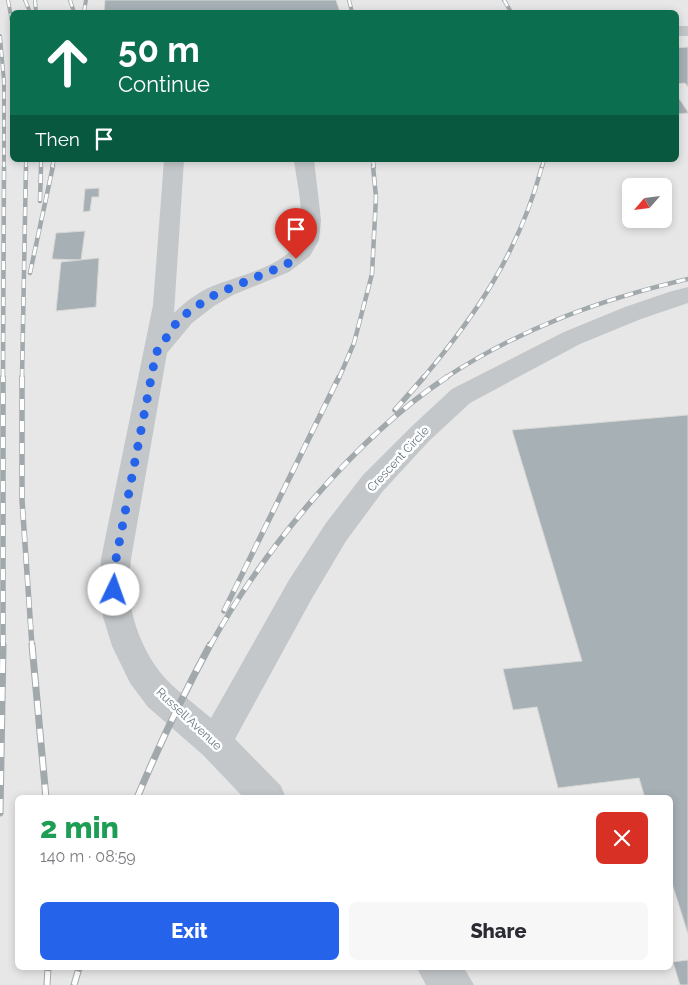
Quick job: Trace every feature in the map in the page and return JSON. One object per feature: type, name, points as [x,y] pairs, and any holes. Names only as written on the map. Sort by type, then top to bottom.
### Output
[{"type":"street","name":"Russell Avenue","points":[[174,162],[164,305],[116,559],[114,590],[118,617],[128,646],[141,672],[160,696],[215,743],[266,795]]},
{"type":"street","points":[[156,353],[179,319],[197,306],[216,294],[283,266],[303,251],[308,240],[311,216],[304,162]]},
{"type":"street","name":"Crescent Circle","points":[[215,743],[300,590],[336,532],[373,483],[420,434],[461,396],[564,342],[633,313],[677,297],[688,295]]},
{"type":"street","points":[[439,970],[454,985]]},
{"type":"shaded area","points":[[0,0],[688,0],[688,985],[0,985]]},
{"type":"building","points":[[105,0],[336,0],[339,10],[104,10]]},
{"type":"building","points":[[688,47],[688,87],[685,83],[679,84],[679,48]]},
{"type":"building","points":[[679,98],[688,112],[679,114]]},
{"type":"building","points":[[99,188],[99,197],[92,197],[90,211],[83,212],[85,189]]},
{"type":"building","points":[[85,231],[81,260],[52,259],[56,233]]},
{"type":"building","points":[[99,258],[96,307],[56,311],[61,262]]},
{"type":"building","points":[[688,415],[688,934],[673,886],[673,795],[644,795],[639,778],[558,788],[537,707],[513,710],[503,669],[582,661],[512,430]]},
{"type":"building","points":[[688,960],[688,985],[680,985],[673,962]]},
{"type":"railway","points":[[8,0],[10,11]]},
{"type":"railway","points":[[25,0],[29,10]]},
{"type":"railway","points":[[35,0],[36,10]]},
{"type":"railway","points":[[70,0],[73,10]]},
{"type":"railway","points":[[84,10],[86,0]]},
{"type":"railway","points":[[349,0],[352,10]]},
{"type":"railway","points":[[504,0],[510,10]]},
{"type":"railway","points":[[0,36],[4,82],[4,166]]},
{"type":"railway","points":[[52,167],[53,162]]},
{"type":"railway","points":[[373,162],[374,167]]},
{"type":"railway","points":[[542,167],[543,162]]},
{"type":"railway","points":[[3,378],[4,166]]},
{"type":"railway","points":[[22,378],[26,166]]},
{"type":"railway","points":[[40,201],[41,166]]},
{"type":"railway","points":[[30,273],[53,166]]},
{"type":"railway","points":[[339,378],[354,343],[372,274],[376,197],[373,166]]},
{"type":"railway","points":[[423,378],[462,329],[495,279],[522,225],[542,166]]},
{"type":"railway","points":[[445,378],[474,360],[532,330],[592,306],[688,279]]},
{"type":"railway","points":[[224,611],[339,377]]},
{"type":"railway","points":[[395,410],[424,377]]},
{"type":"railway","points":[[210,646],[256,572],[314,498],[379,431],[413,402],[447,377]]},
{"type":"railway","points":[[3,378],[3,645]]},
{"type":"railway","points":[[22,378],[22,500],[32,646]]},
{"type":"railway","points":[[0,813],[3,645]]},
{"type":"railway","points":[[32,645],[46,795]]},
{"type":"railway","points":[[138,795],[172,720],[210,645]]},
{"type":"railway","points":[[47,985],[48,970]]},
{"type":"railway","points":[[74,985],[78,970]]},
{"type":"route","points":[[114,590],[116,559],[156,353],[179,319],[197,306],[216,294],[296,259]]}]
